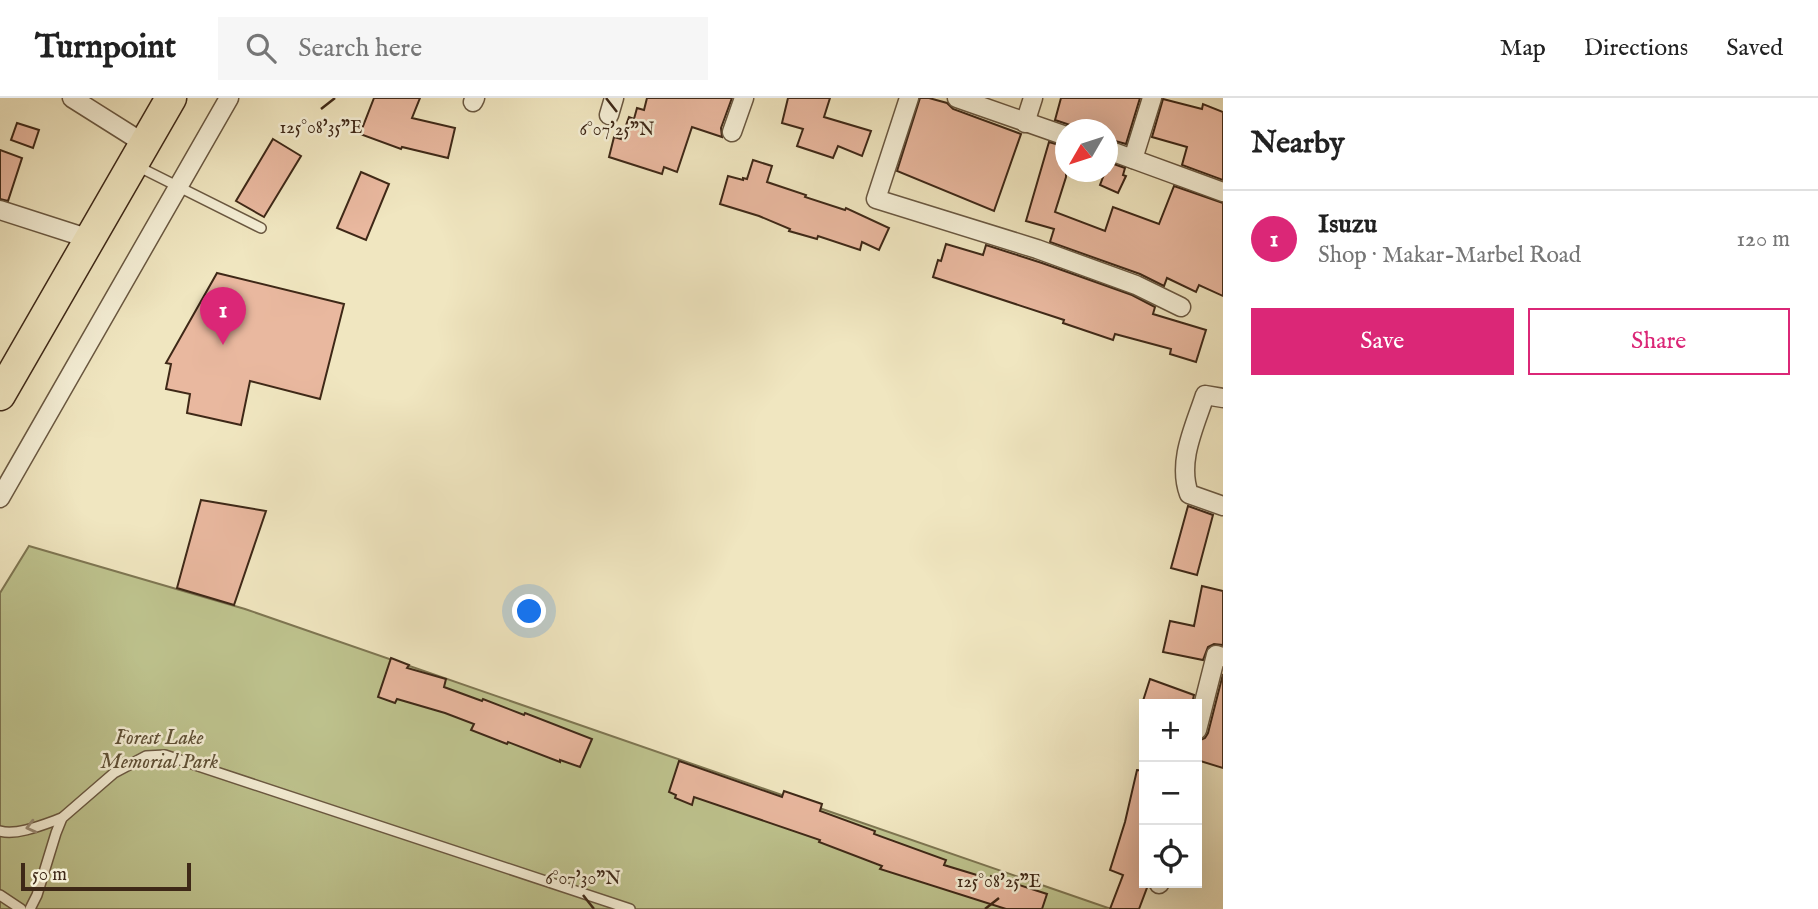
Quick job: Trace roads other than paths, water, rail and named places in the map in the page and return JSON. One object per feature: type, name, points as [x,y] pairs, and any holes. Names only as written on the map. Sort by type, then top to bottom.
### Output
[{"type":"main road","points":[[0,394],[172,98]]},
{"type":"street","points":[[72,98],[139,154]]},
{"type":"street","points":[[0,499],[229,98]]},
{"type":"street","points":[[732,132],[744,98]]},
{"type":"street","points":[[909,98],[876,199],[1037,249],[1136,285],[1181,307]]},
{"type":"street","points":[[957,98],[1055,133]]},
{"type":"street","points":[[1025,123],[1032,98]]},
{"type":"street","points":[[1132,159],[1152,98]]},
{"type":"street","points":[[1118,154],[1223,192]]},
{"type":"street","points":[[0,210],[90,239]]},
{"type":"street","points":[[1223,398],[1205,394],[1184,463],[1185,484],[1189,494],[1223,506]]},
{"type":"street","points":[[1202,710],[1216,655],[1223,657]]},
{"type":"lane","points":[[139,154],[179,187],[261,228]]},
{"type":"lane","points":[[0,831],[6,833],[29,829],[62,818],[114,773],[146,756],[165,755],[631,909]]},
{"type":"lane","points":[[30,909],[62,818]]},
{"type":"lane","points":[[0,895],[21,909]]},
{"type":"place","name":"Isuzu","points":[[223,345]]},
{"type":"park label","name":"Forest Lake Memorial Park","points":[[159,750]]}]
